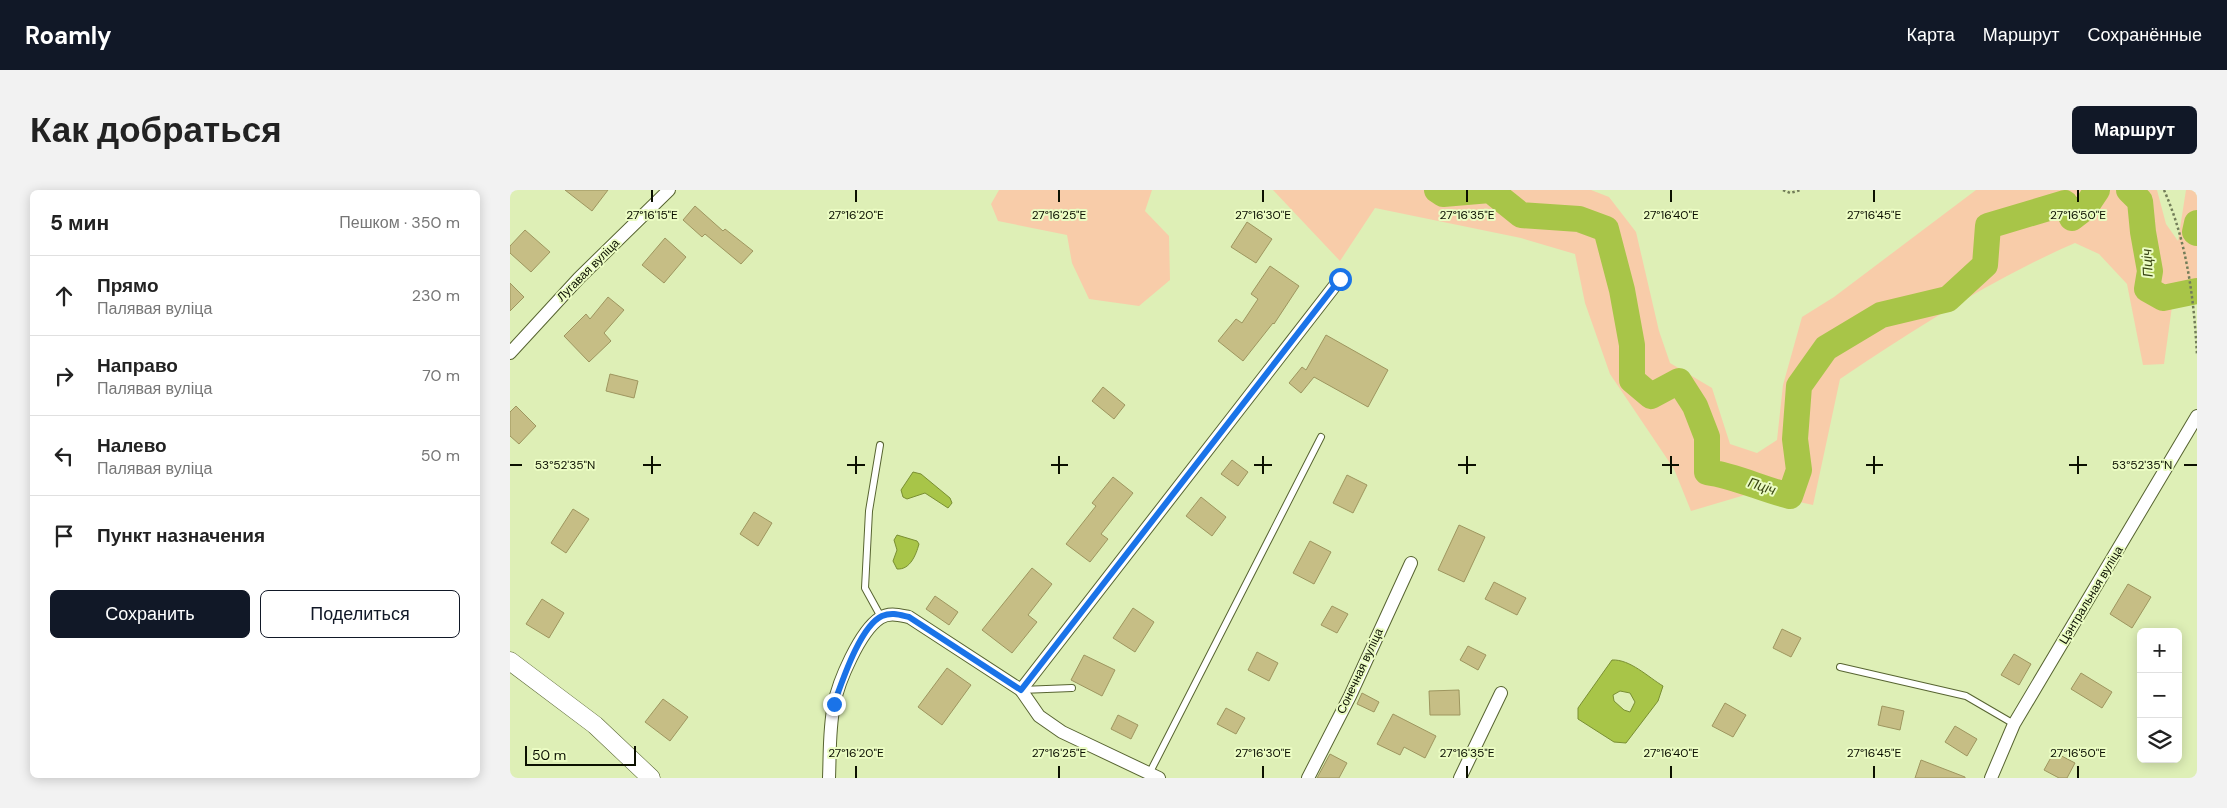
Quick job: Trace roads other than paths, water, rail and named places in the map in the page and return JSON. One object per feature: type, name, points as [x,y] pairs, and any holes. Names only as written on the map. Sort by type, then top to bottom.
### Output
[{"type":"main road","points":[[510,661],[595,725],[651,778]]},
{"type":"street","name":"Лугавая вуліца","points":[[510,353],[579,278],[669,190]]},
{"type":"street","points":[[1021,690],[1340,279]]},
{"type":"street","name":"Цэнтральная вуліца","points":[[1991,778],[2014,724],[2197,416]]},
{"type":"street","name":"Сонечная вуліца","points":[[1308,778],[1350,696],[1411,563]]},
{"type":"street","points":[[828,778],[834,704],[850,660],[870,627],[881,617],[894,614],[909,617],[1021,690],[1039,716],[1062,732],[1154,776]]},
{"type":"street","points":[[1460,778],[1501,693]]},
{"type":"lane","points":[[1154,776],[1321,436]]},
{"type":"lane","points":[[880,445],[869,511],[865,588],[881,617]]},
{"type":"lane","points":[[1840,667],[1966,696],[2014,724]]},
{"type":"lane","points":[[1021,690],[1072,688]]},
{"type":"waterway","name":"Пціч","points":[[1437,190],[1443,194],[1490,190],[1521,215],[1579,219],[1606,229],[1622,290],[1632,345],[1632,380],[1651,396],[1679,381],[1695,406],[1707,437],[1707,472],[1728,476],[1790,496],[1799,470],[1795,439],[1799,386],[1826,348],[1881,315],[1948,299],[1985,265],[1988,226],[2065,203],[2072,218],[2085,208],[2097,190]]},
{"type":"waterway","name":"Пціч","points":[[2129,190],[2140,201],[2150,271],[2147,289],[2163,298],[2197,291]]},
{"type":"waterway","name":"Пціч","points":[[2197,223],[2195,232],[2197,233]]}]
